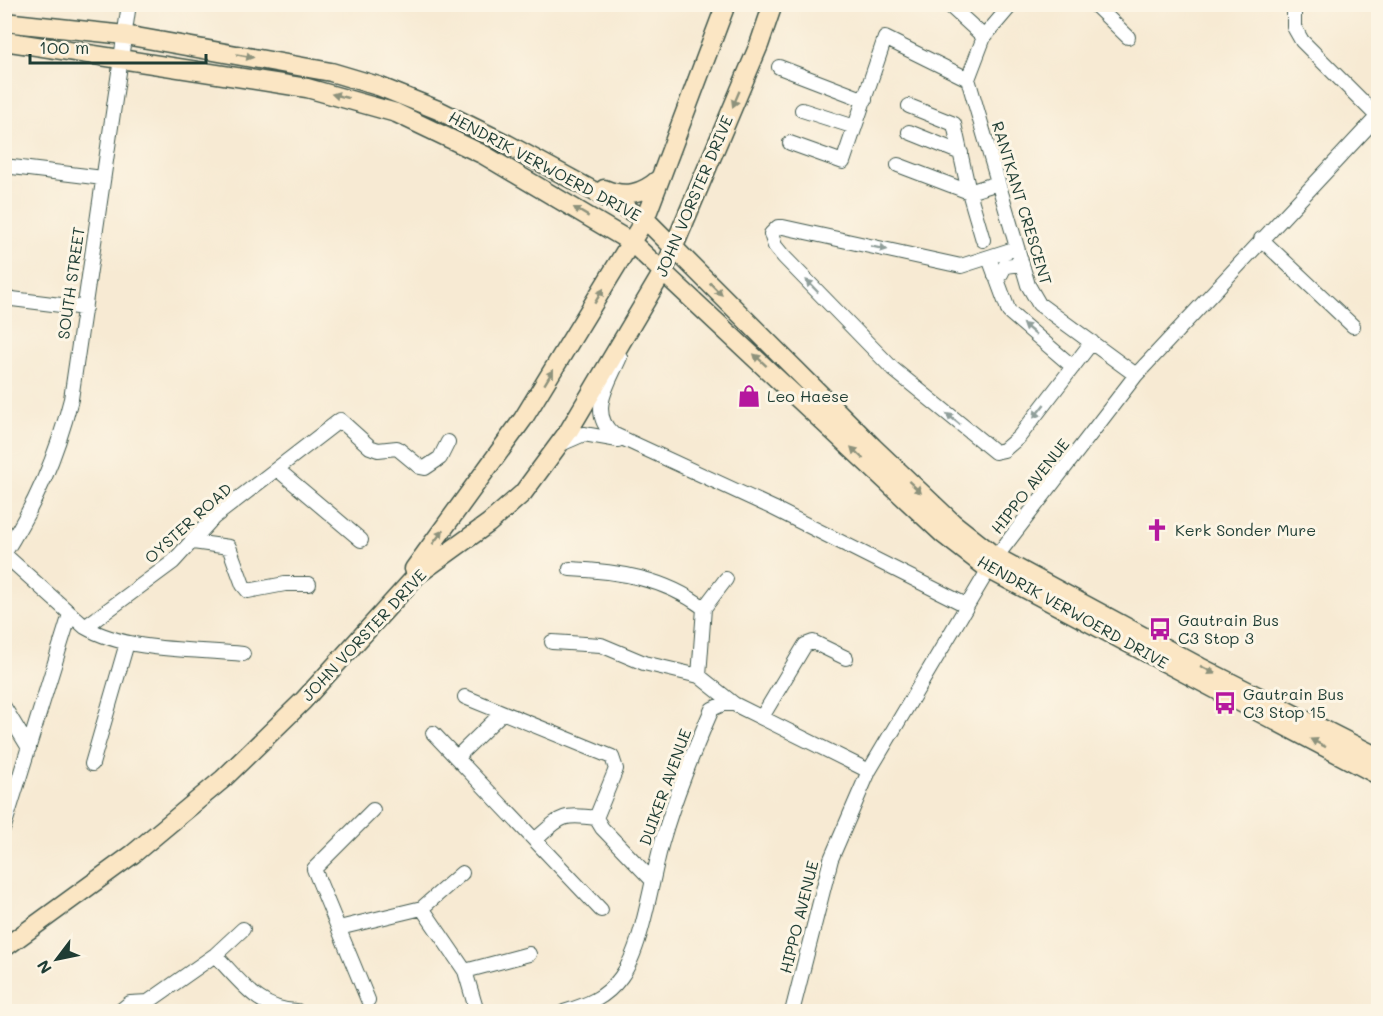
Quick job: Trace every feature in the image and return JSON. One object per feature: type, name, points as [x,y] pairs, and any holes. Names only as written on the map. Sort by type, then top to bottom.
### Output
[{"type":"main road","name":"JOHN VORSTER DRIVE","points":[[4,939],[83,886],[172,816],[266,730],[344,650],[414,569],[523,419],[645,219],[726,4]]},
{"type":"main road","name":"JOHN VORSTER DRIVE","points":[[4,948],[115,868],[223,779],[318,685],[417,575],[507,509],[561,444],[664,270],[754,56],[773,4]]},
{"type":"main road","name":"HENDRIK VERWOERD DRIVE","points":[[4,22],[125,35],[330,72],[378,86],[438,110],[507,144],[645,219],[992,563],[1378,757]]},
{"type":"main road","name":"HENDRIK VERWOERD DRIVE","points":[[4,40],[307,88],[396,113],[484,155],[632,242],[936,528],[992,563],[1378,775]]},
{"type":"main road","points":[[507,144],[620,194],[645,190],[659,179]]},
{"type":"street","name":"SOUTH STREET","points":[[5,554],[37,499],[54,461],[71,399],[129,4]]},
{"type":"street","points":[[948,4],[984,36]]},
{"type":"street","points":[[790,143],[843,162],[885,38],[968,79],[984,36],[1012,4]]},
{"type":"street","points":[[1094,4],[1128,37]]},
{"type":"street","points":[[1294,4],[1294,27],[1302,41],[1378,117]]},
{"type":"street","points":[[779,67],[865,100]]},
{"type":"street","name":"RANTKANT CRESCENT","points":[[968,79],[1030,292],[1039,304],[1136,375]]},
{"type":"street","points":[[909,106],[954,124],[969,192],[983,240]]},
{"type":"street","points":[[802,110],[855,127]]},
{"type":"street","name":"HIPPO AVENUE","points":[[792,1011],[828,867],[869,771],[992,563],[1136,375],[1261,239],[1378,117]]},
{"type":"street","points":[[909,132],[962,153]]},
{"type":"street","points":[[898,165],[969,192],[998,183]]},
{"type":"street","points":[[4,166],[103,178]]},
{"type":"street","points":[[1017,248],[961,266],[783,227],[776,228],[771,234],[775,246],[784,257],[890,367],[995,452],[1004,450],[1019,437],[1092,342]]},
{"type":"street","points":[[1261,239],[1353,326]]},
{"type":"street","points":[[989,258],[1009,312],[1074,367]]},
{"type":"street","points":[[995,276],[1001,274],[1005,266],[1021,264]]},
{"type":"street","points":[[4,298],[85,308]]},
{"type":"street","points":[[640,312],[600,409],[603,424],[626,441],[773,507],[966,605]]},
{"type":"street","name":"OYSTER ROAD","points":[[85,627],[173,562],[194,542],[213,518],[340,420],[370,447],[378,450],[397,448],[420,467],[425,468],[440,458],[448,442]]},
{"type":"street","points":[[561,444],[584,434],[626,441]]},
{"type":"street","points":[[277,469],[361,540]]},
{"type":"street","points":[[194,542],[229,548],[243,585],[248,591],[285,584],[309,584]]},
{"type":"street","points":[[5,554],[85,627],[101,635],[127,643],[243,654]]},
{"type":"street","points":[[570,569],[604,570],[639,576],[679,592],[704,608]]},
{"type":"street","points":[[726,579],[704,608],[702,678],[712,709],[723,704],[734,704]]},
{"type":"street","points":[[6,817],[70,614]]},
{"type":"street","points":[[552,642],[601,645],[633,659],[702,678],[734,704],[869,771]]},
{"type":"street","points":[[762,717],[805,645],[813,642],[846,658]]},
{"type":"street","points":[[92,764],[127,643]]},
{"type":"street","points":[[465,697],[612,757],[616,769],[596,818]]},
{"type":"street","points":[[4,707],[29,748]]},
{"type":"street","name":"DUIKER AVENUE","points":[[564,1011],[593,1003],[620,978],[636,946],[669,817],[712,709]]},
{"type":"street","points":[[457,757],[502,713]]},
{"type":"street","points":[[433,733],[601,910]]},
{"type":"street","points":[[368,1000],[314,868],[373,810]]},
{"type":"street","points":[[535,840],[565,816],[572,814],[596,818],[602,828],[652,880]]},
{"type":"street","points":[[339,928],[422,908],[462,873]]},
{"type":"street","points":[[422,908],[465,971],[477,1011]]},
{"type":"street","points":[[119,1011],[130,1003],[150,1007],[215,955],[243,929]]},
{"type":"street","points":[[465,971],[529,954]]},
{"type":"street","points":[[215,955],[256,998],[284,1010],[297,1011]]},
{"type":"place","name":"Leo Haese","points":[[749,396]]},
{"type":"place","name":"Kerk Sonder Mure","points":[[1157,530]]},
{"type":"place","name":"Gautrain Bus C3 Stop 3","points":[[1160,629]]},
{"type":"place","name":"Gautrain Bus C3 Stop 15","points":[[1225,703]]}]
